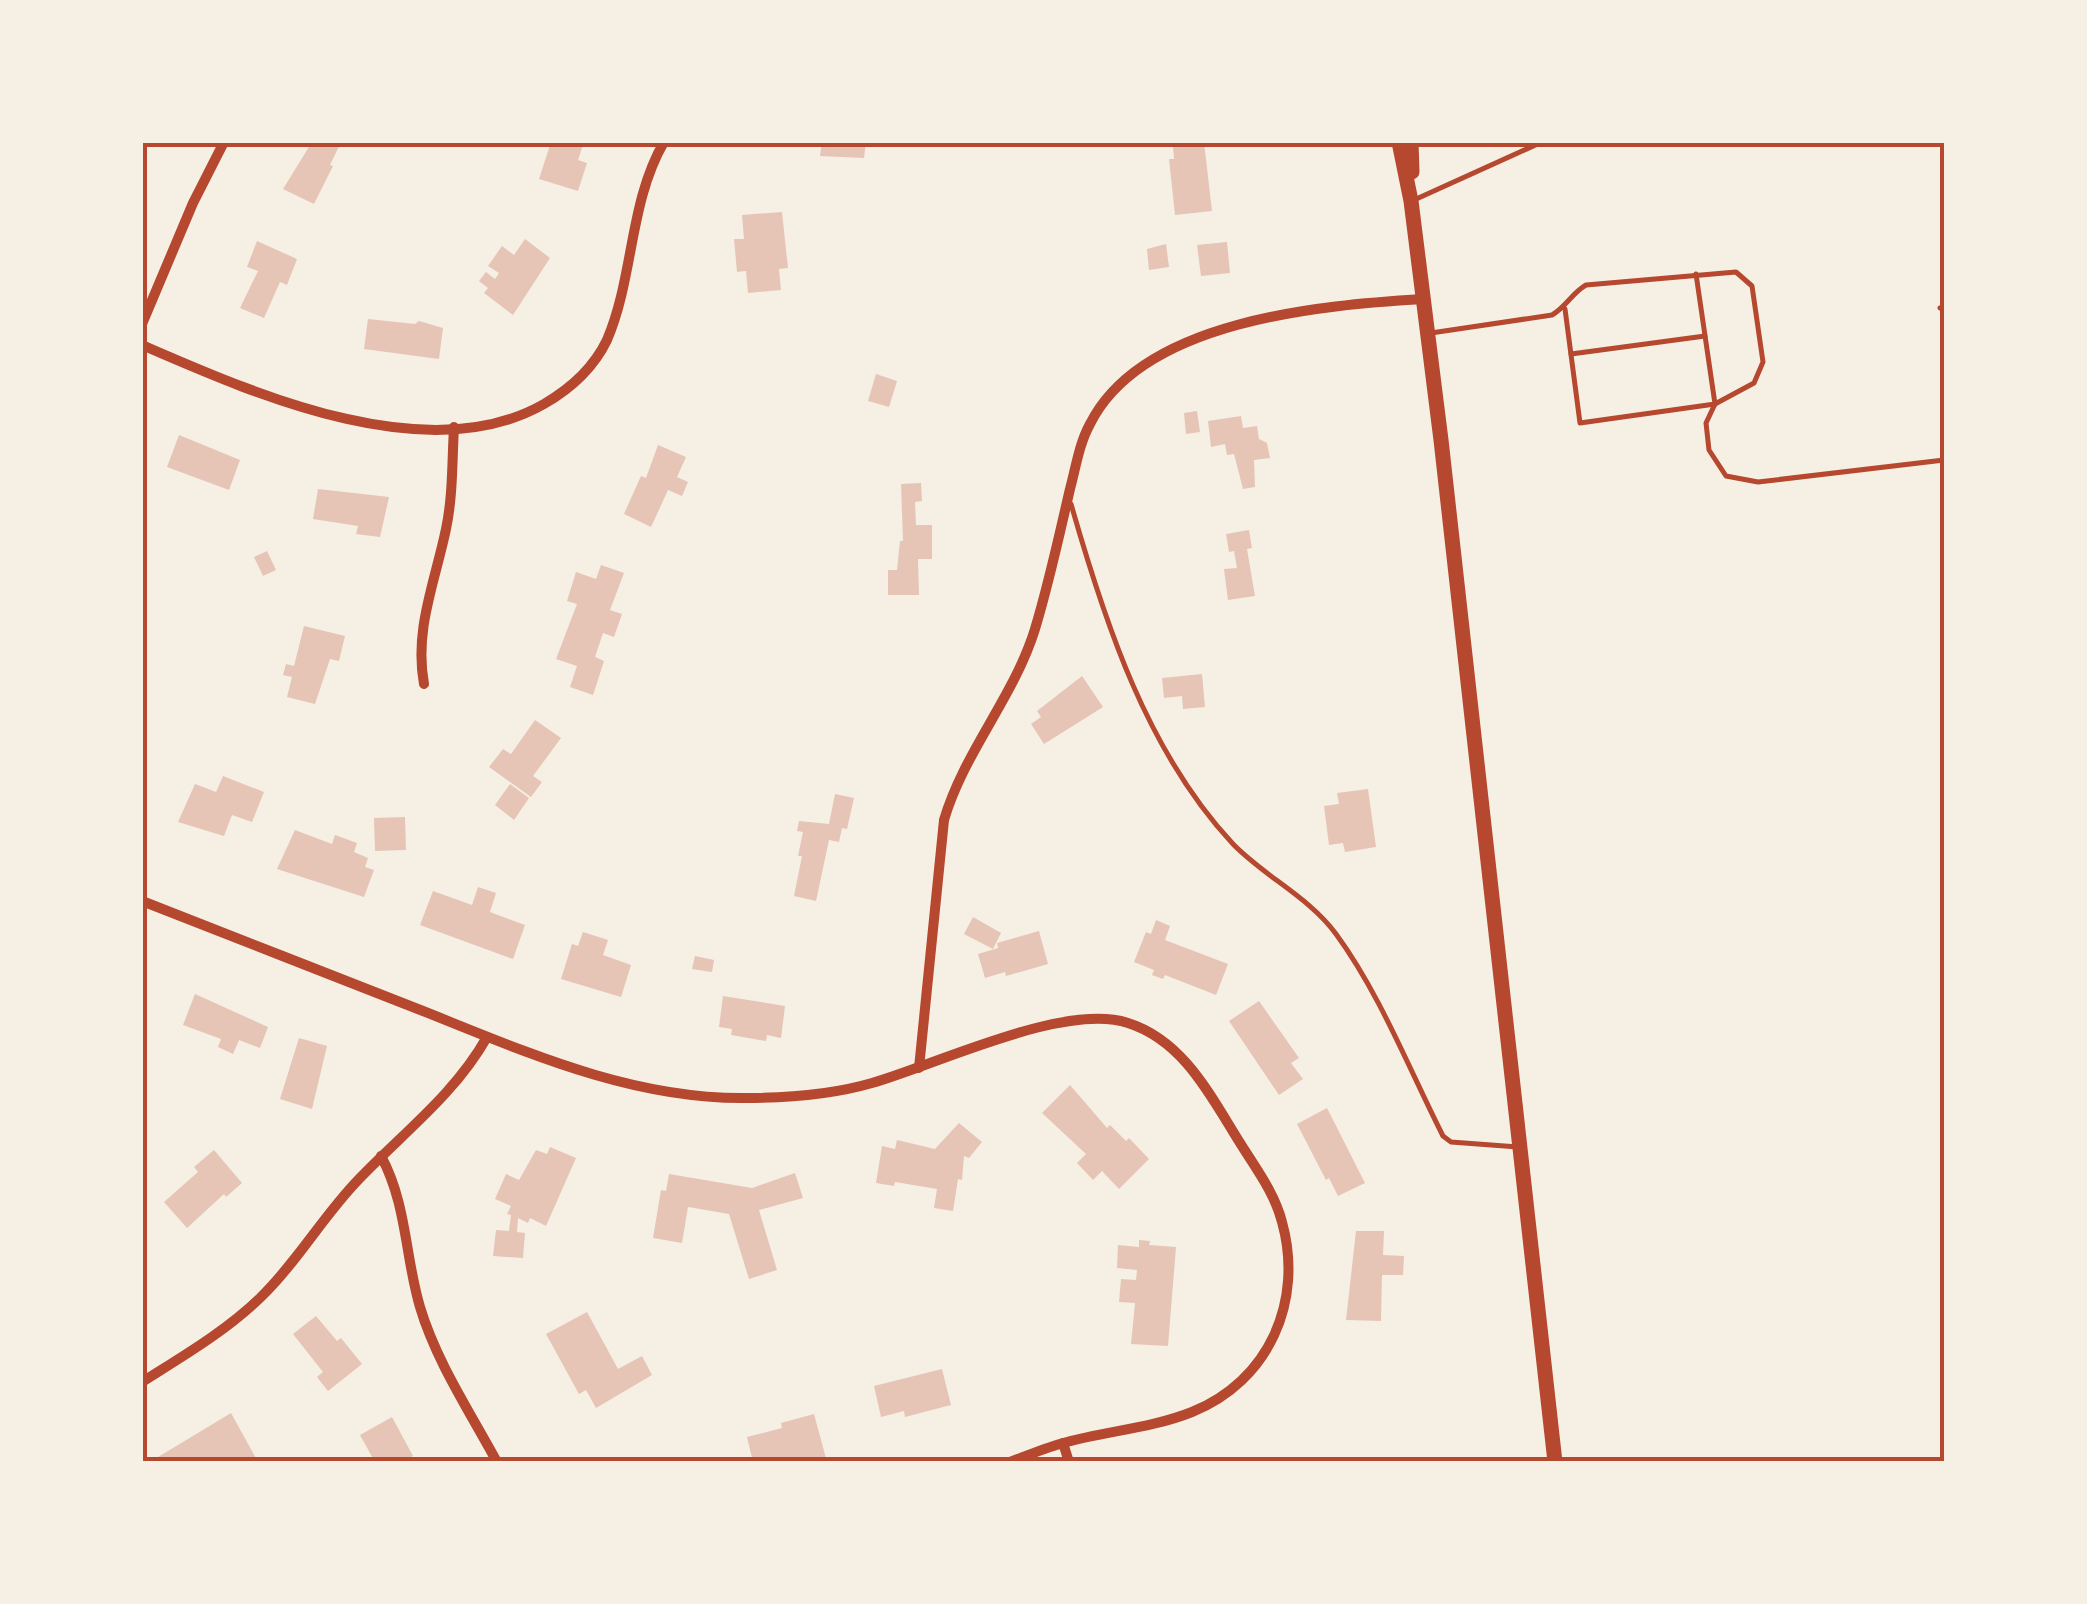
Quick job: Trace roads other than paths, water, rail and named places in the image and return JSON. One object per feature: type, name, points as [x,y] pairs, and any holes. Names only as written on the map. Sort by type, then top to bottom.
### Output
[{"type":"main road","points":[[1399,142],[1424,299],[1554,1462]]},
{"type":"main road","points":[[1411,142],[1411,202]]},
{"type":"street","points":[[142,324],[224,142]]},
{"type":"street","points":[[142,345],[246,389],[323,414],[408,428],[454,428],[528,413],[575,382],[596,359],[620,301],[636,222],[664,142]]},
{"type":"street","points":[[919,1068],[944,820],[953,790],[1022,666],[1090,424],[1119,383],[1140,365],[1233,327],[1341,304],[1424,299]]},
{"type":"street","points":[[424,684],[420,633],[451,500],[454,428]]},
{"type":"street","points":[[142,901],[569,1068],[682,1094],[738,1098],[829,1093],[1082,1017],[1128,1023],[1154,1035],[1195,1073],[1270,1192],[1282,1219],[1288,1264],[1284,1313],[1264,1358],[1220,1398],[1152,1425],[1063,1442],[1010,1462]]},
{"type":"street","points":[[142,1382],[219,1332],[260,1297],[322,1219],[380,1156],[454,1087],[486,1038]]},
{"type":"street","points":[[380,1156],[399,1200],[425,1320],[497,1462]]},
{"type":"street","points":[[1063,1442],[1069,1462]]},
{"type":"lane","points":[[1411,202],[1542,142]]},
{"type":"lane","points":[[1428,334],[1552,315],[1586,285],[1736,272],[1752,286],[1763,362],[1754,383],[1714,404],[1580,423],[1564,308]]},
{"type":"lane","points":[[1696,274],[1714,404],[1706,423],[1709,450],[1726,476],[1745,482],[1944,460]]},
{"type":"lane","points":[[1571,354],[1705,336]]},
{"type":"lane","points":[[1068,496],[1093,582],[1129,682],[1206,812],[1234,845],[1318,913],[1337,935],[1443,1136],[1450,1142],[1520,1148]]}]
